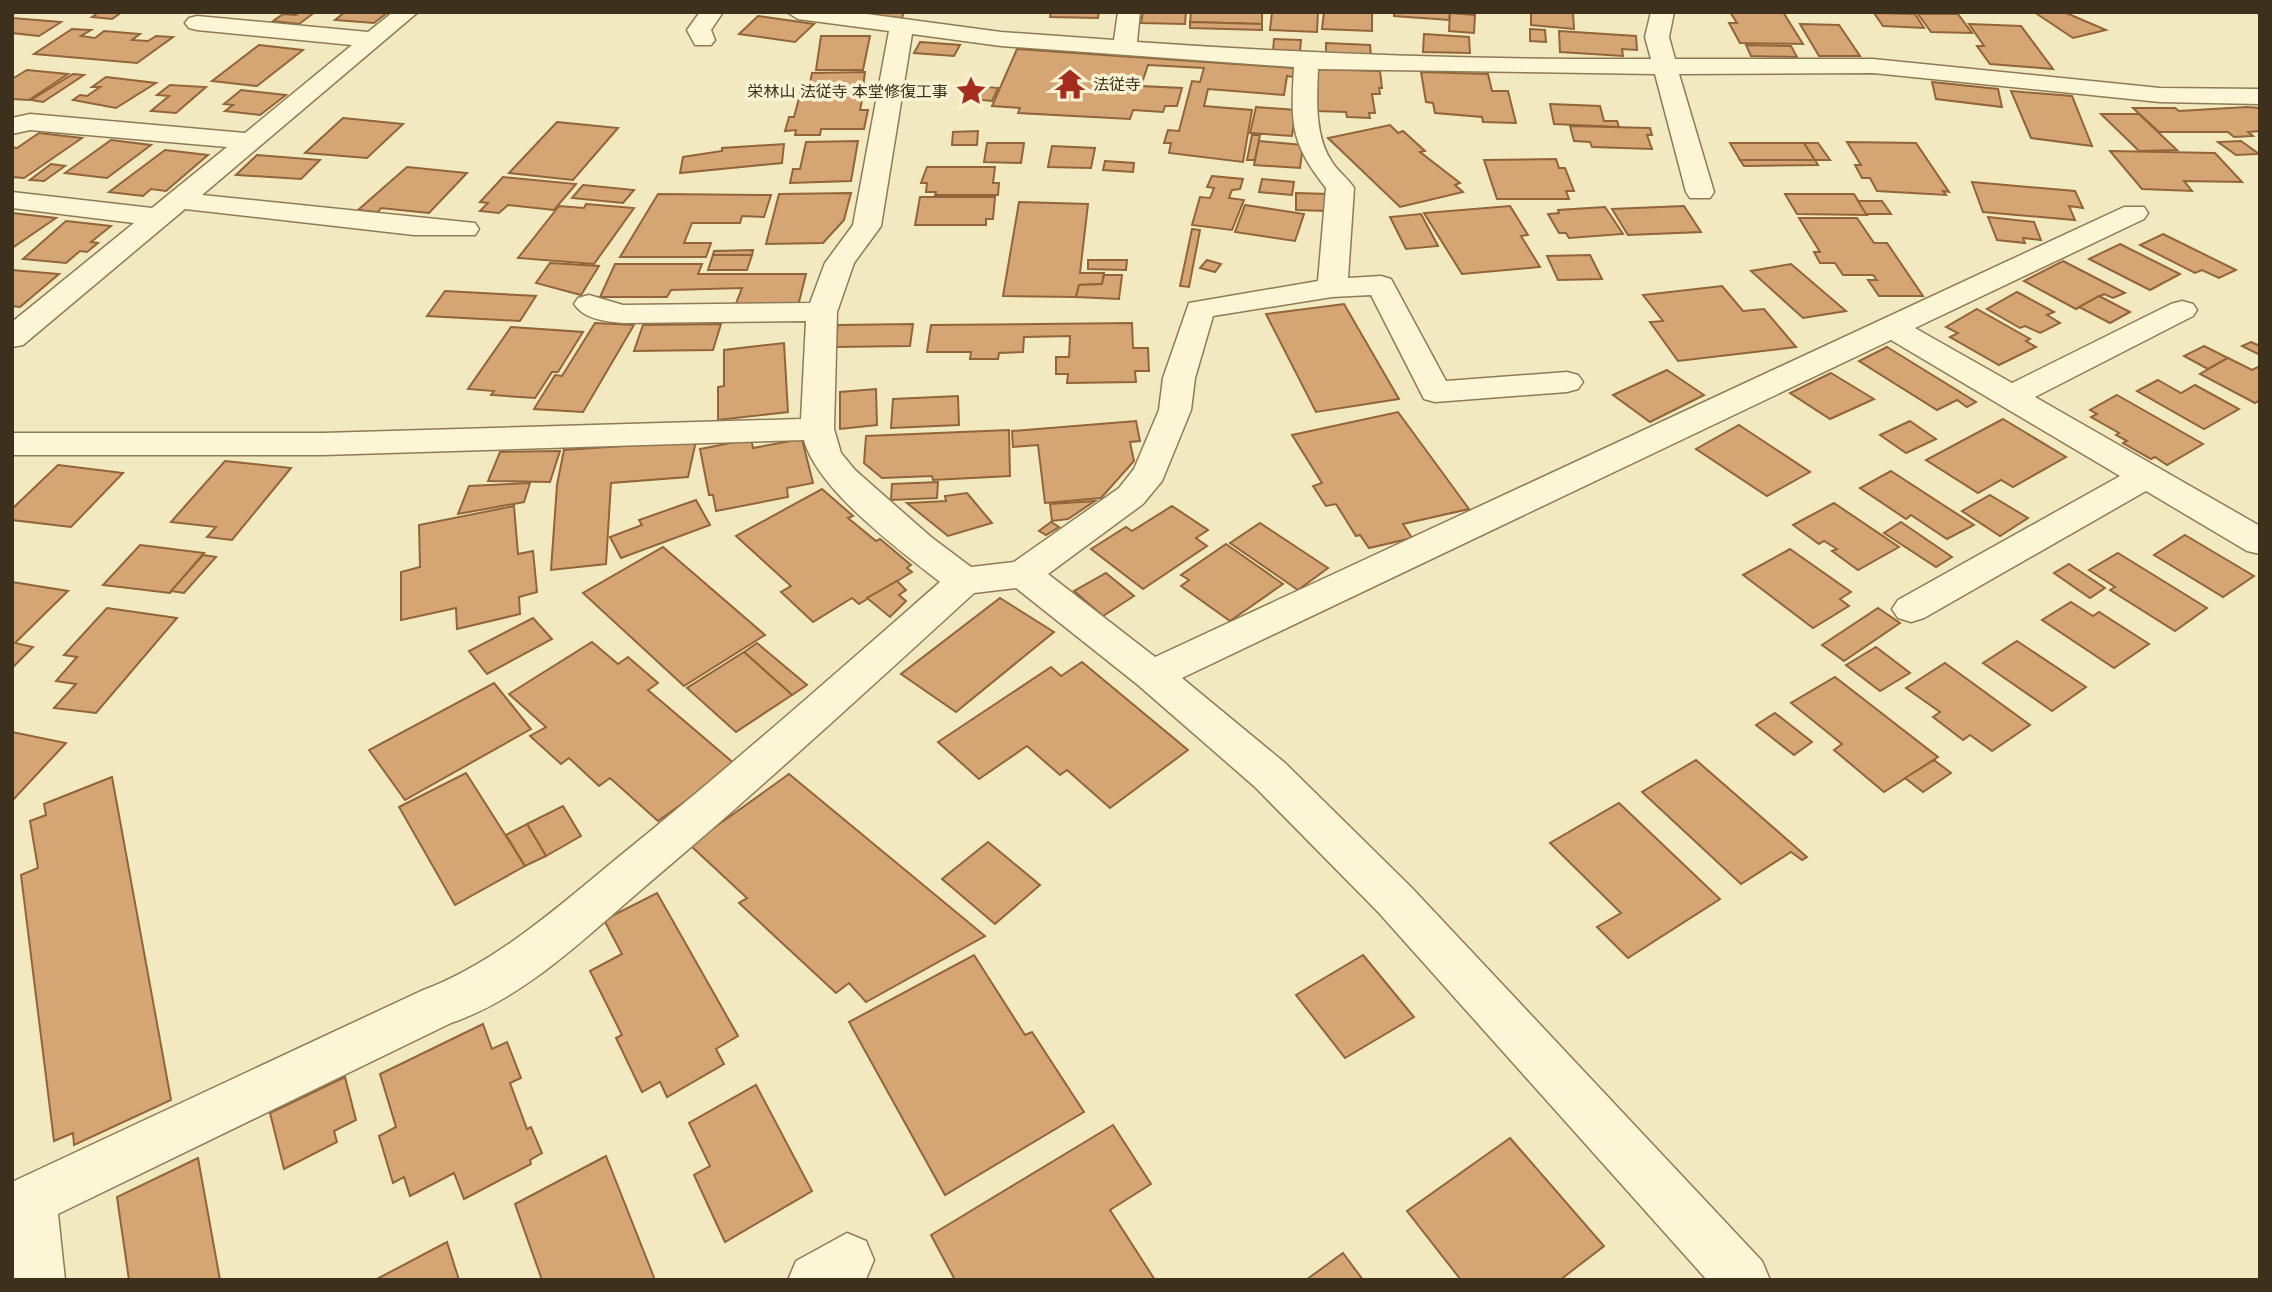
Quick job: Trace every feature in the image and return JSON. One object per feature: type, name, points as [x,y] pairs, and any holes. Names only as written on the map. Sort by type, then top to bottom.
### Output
[{"type":"street","points":[[12,338],[407,12]]},
{"type":"street","points":[[703,40],[699,30],[712,12]]},
{"type":"street","points":[[798,12],[901,28],[1001,39],[1306,61],[1541,67],[1873,66],[2160,95],[2260,97]]},
{"type":"street","points":[[1125,47],[1129,12]]},
{"type":"street","points":[[1662,12],[1657,37],[1700,192]]},
{"type":"street","points":[[197,23],[373,40]]},
{"type":"street","points":[[901,28],[867,226],[840,263],[821,312],[817,429],[825,457],[843,478],[918,546],[964,582]]},
{"type":"street","points":[[1306,61],[1304,108],[1312,148],[1325,173],[1340,188],[1332,288]]},
{"type":"street","points":[[12,127],[30,122],[250,141]]},
{"type":"street","points":[[12,200],[465,229]]},
{"type":"street","points":[[1152,675],[2134,213]]},
{"type":"street","points":[[38,1280],[21,1205],[438,1006],[468,996],[546,943],[756,768],[964,582],[1023,574],[1131,496],[1150,473],[1171,421],[1200,309],[1332,288],[1381,285],[1435,391],[1567,382]]},
{"type":"street","points":[[589,304],[604,312],[623,314],[821,312]]},
{"type":"street","points":[[2010,397],[2182,310]]},
{"type":"street","points":[[1891,327],[2260,542]]},
{"type":"street","points":[[12,444],[323,444],[817,429]]},
{"type":"street","points":[[1911,609],[2146,476]]},
{"type":"street","points":[[1023,574],[1152,675],[1270,775],[1395,900],[1743,1280]]},
{"type":"building","points":[[99,12],[122,12],[112,19],[92,17]]},
{"type":"building","points":[[300,12],[315,12],[299,24],[273,21],[283,14],[296,15]]},
{"type":"building","points":[[345,12],[388,12],[374,23],[335,20]]},
{"type":"building","points":[[875,12],[904,12],[902,18],[873,17]]},
{"type":"building","points":[[1051,12],[1099,12],[1098,18],[1050,17]]},
{"type":"building","points":[[1143,12],[1186,12],[1185,24],[1141,23]]},
{"type":"building","points":[[1191,12],[1262,12],[1262,24],[1190,22]]},
{"type":"building","points":[[1272,12],[1318,12],[1317,32],[1270,30]]},
{"type":"building","points":[[1324,12],[1372,12],[1372,31],[1322,29]]},
{"type":"building","points":[[1394,12],[1450,12],[1449,20],[1394,16]]},
{"type":"building","points":[[1531,12],[1573,12],[1574,29],[1531,25]]},
{"type":"building","points":[[1730,12],[1783,12],[1803,44],[1740,43],[1729,23],[1737,23]]},
{"type":"building","points":[[2034,12],[2064,12],[2106,30],[2073,38]]},
{"type":"building","points":[[1450,13],[1475,15],[1474,33],[1449,31]]},
{"type":"building","points":[[1874,13],[1915,14],[1924,28],[1883,26]]},
{"type":"building","points":[[1918,14],[1958,14],[1972,33],[1931,32]]},
{"type":"building","points":[[758,16],[814,24],[795,42],[739,34]]},
{"type":"building","points":[[12,18],[61,22],[39,36],[12,33]]},
{"type":"building","points":[[1190,22],[1262,24],[1262,30],[1190,28]]},
{"type":"building","points":[[1800,24],[1839,25],[1860,56],[1819,56]]},
{"type":"building","points":[[1969,24],[2021,26],[2053,69],[1990,64],[1977,46],[1984,46]]},
{"type":"building","points":[[72,29],[91,30],[81,36],[95,38],[104,31],[140,34],[132,40],[148,41],[156,36],[173,37],[137,63],[34,54]]},
{"type":"building","points":[[1530,29],[1545,30],[1546,42],[1530,41]]},
{"type":"building","points":[[1559,31],[1636,36],[1637,50],[1622,49],[1623,56],[1560,52]]},
{"type":"building","points":[[1424,34],[1469,37],[1470,53],[1423,52]]},
{"type":"building","points":[[821,36],[870,36],[863,70],[816,70]]},
{"type":"building","points":[[1274,39],[1301,40],[1300,52],[1273,51]]},
{"type":"building","points":[[920,42],[960,45],[954,56],[914,53]]},
{"type":"building","points":[[1326,43],[1370,45],[1371,56],[1326,53]]},
{"type":"building","points":[[259,45],[303,50],[257,86],[212,81]]},
{"type":"building","points":[[1746,45],[1791,46],[1797,57],[1751,56]]},
{"type":"building","points":[[1017,49],[1294,68],[1293,77],[1287,76],[1284,95],[1208,89],[1204,106],[1252,110],[1243,162],[1169,153],[1171,143],[1164,143],[1168,130],[1179,131],[1192,81],[1200,82],[1204,68],[1148,65],[1141,86],[1182,88],[1177,106],[1165,106],[1163,112],[1133,110],[1130,119],[1018,113],[1020,108],[992,106]]},
{"type":"building","points":[[1315,69],[1380,71],[1380,94],[1372,94],[1375,113],[1369,113],[1370,118],[1347,117],[1346,112],[1317,111]]},
{"type":"building","points":[[27,70],[68,74],[29,100],[12,99],[12,79]]},
{"type":"building","points":[[865,72],[863,87],[809,88],[812,73]]},
{"type":"building","points":[[1421,72],[1488,74],[1492,91],[1508,91],[1516,123],[1483,122],[1482,117],[1435,113],[1433,103],[1426,102]]},
{"type":"building","points":[[73,74],[84,75],[43,102],[31,100]]},
{"type":"building","points":[[106,77],[156,83],[116,108],[73,100],[80,95],[87,96],[100,87],[92,87]]},
{"type":"building","points":[[1932,82],[1998,89],[2002,107],[1936,99]]},
{"type":"building","points":[[170,85],[206,87],[176,113],[151,111],[169,96],[157,95]]},
{"type":"building","points":[[976,86],[998,88],[992,101],[970,99]]},
{"type":"building","points":[[241,90],[286,95],[260,115],[225,111],[233,105],[224,104]]},
{"type":"building","points":[[859,90],[857,99],[862,100],[860,110],[868,110],[864,129],[821,129],[820,135],[795,135],[796,130],[785,131],[789,117],[794,117],[801,91]]},
{"type":"building","points":[[2011,91],[2072,96],[2092,146],[2031,138]]},
{"type":"building","points":[[1550,104],[1600,106],[1604,121],[1617,121],[1619,127],[1554,124]]},
{"type":"building","points":[[1256,107],[1296,110],[1292,136],[1250,133]]},
{"type":"building","points":[[2133,108],[2175,108],[2179,111],[2260,108],[2260,131],[2248,132],[2253,136],[2234,137],[2228,132],[2159,132]]},
{"type":"building","points":[[2101,114],[2139,114],[2177,150],[2139,151]]},
{"type":"building","points":[[343,118],[403,124],[367,158],[305,153]]},
{"type":"building","points":[[557,122],[618,128],[573,180],[509,173]]},
{"type":"building","points":[[1390,125],[1398,133],[1403,131],[1425,151],[1420,152],[1460,183],[1455,185],[1463,192],[1400,207],[1328,138]]},
{"type":"building","points":[[1570,126],[1650,128],[1652,135],[1647,135],[1652,149],[1592,147],[1590,142],[1574,141]]},
{"type":"building","points":[[978,131],[977,145],[952,145],[953,132]]},
{"type":"building","points":[[39,133],[82,138],[24,178],[12,177],[12,147],[17,148]]},
{"type":"building","points":[[1252,135],[1260,135],[1255,160],[1247,160]]},
{"type":"building","points":[[111,140],[151,145],[107,178],[65,173]]},
{"type":"building","points":[[858,141],[851,181],[790,183],[793,169],[800,169],[806,142]]},
{"type":"building","points":[[1259,141],[1303,145],[1300,168],[1254,165]]},
{"type":"building","points":[[2241,141],[2259,154],[2236,155],[2218,142]]},
{"type":"building","points":[[1847,142],[1916,143],[1949,192],[1943,191],[1946,195],[1877,191],[1870,178],[1862,178],[1855,165],[1861,165]]},
{"type":"building","points":[[987,143],[1024,143],[1021,163],[984,162]]},
{"type":"building","points":[[1730,143],[1804,143],[1815,160],[1740,160]]},
{"type":"building","points":[[1804,143],[1818,143],[1830,160],[1815,160]]},
{"type":"building","points":[[784,144],[782,163],[680,173],[683,157],[722,151],[722,148]]},
{"type":"building","points":[[1052,146],[1095,148],[1091,168],[1048,167]]},
{"type":"building","points":[[165,150],[208,155],[166,191],[151,189],[143,196],[109,192]]},
{"type":"building","points":[[2110,151],[2215,153],[2242,182],[2184,181],[2192,191],[2142,189]]},
{"type":"building","points":[[257,155],[320,160],[301,179],[236,175]]},
{"type":"building","points":[[1556,159],[1559,168],[1565,168],[1574,191],[1566,191],[1569,199],[1497,199],[1484,160]]},
{"type":"building","points":[[1740,160],[1815,160],[1818,165],[1744,166]]},
{"type":"building","points":[[1105,161],[1134,163],[1133,172],[1103,170]]},
{"type":"building","points":[[51,164],[65,166],[44,181],[30,180]]},
{"type":"building","points":[[407,167],[467,173],[429,213],[381,208],[378,212],[358,210]]},
{"type":"building","points":[[927,167],[995,167],[993,183],[999,183],[998,195],[935,195],[936,192],[926,192],[927,183],[921,183]]},
{"type":"building","points":[[1212,176],[1243,179],[1240,189],[1232,190],[1229,198],[1244,200],[1232,230],[1192,225],[1200,197],[1210,198],[1214,188],[1207,187]]},
{"type":"building","points":[[503,177],[576,184],[554,210],[508,205],[499,213],[480,211],[488,203],[480,202]]},
{"type":"building","points":[[1262,179],[1294,182],[1292,195],[1259,192]]},
{"type":"building","points":[[1972,182],[2075,191],[2083,208],[2069,206],[2075,220],[1983,212]]},
{"type":"building","points":[[583,185],[634,190],[623,203],[572,198]]},
{"type":"building","points":[[851,193],[844,220],[823,243],[766,244],[779,194]]},
{"type":"building","points":[[1296,193],[1328,194],[1328,211],[1296,210]]},
{"type":"building","points":[[658,194],[771,195],[764,217],[742,216],[740,223],[692,223],[684,243],[711,243],[706,257],[620,257]]},
{"type":"building","points":[[1785,194],[1854,194],[1867,215],[1797,214]]},
{"type":"building","points":[[920,197],[995,197],[993,219],[986,219],[986,225],[915,225]]},
{"type":"building","points":[[1858,201],[1882,201],[1891,214],[1866,214]]},
{"type":"building","points":[[1019,202],[1088,204],[1080,273],[1104,273],[1102,284],[1079,285],[1076,297],[1003,296]]},
{"type":"building","points":[[586,204],[634,208],[594,264],[518,258],[559,206],[584,208]]},
{"type":"building","points":[[1245,205],[1304,214],[1295,241],[1235,232]]},
{"type":"building","points":[[1510,206],[1528,235],[1521,236],[1540,267],[1462,274],[1424,213]]},
{"type":"building","points":[[1684,206],[1701,232],[1628,235],[1612,209]]},
{"type":"building","points":[[1605,207],[1623,234],[1569,238],[1566,233],[1559,233],[1548,214],[1559,213],[1558,210]]},
{"type":"building","points":[[12,213],[56,218],[12,248]]},
{"type":"building","points":[[1421,214],[1438,246],[1406,249],[1390,217]]},
{"type":"building","points":[[1988,217],[2034,222],[2041,240],[2023,238],[2025,243],[1997,240]]},
{"type":"building","points":[[1799,218],[1857,218],[1874,243],[1887,243],[1923,296],[1879,296],[1868,280],[1877,280],[1873,275],[1843,275],[1835,263],[1820,263],[1814,252],[1820,252]]},
{"type":"building","points":[[66,221],[111,226],[91,242],[98,243],[87,252],[80,251],[66,263],[23,259]]},
{"type":"building","points":[[1192,229],[1200,230],[1189,287],[1180,286]]},
{"type":"building","points":[[2163,234],[2236,270],[2219,278],[2202,270],[2195,273],[2140,245]]},
{"type":"building","points":[[2120,244],[2180,274],[2150,290],[2089,259]]},
{"type":"building","points":[[753,250],[752,255],[713,255],[714,251]]},
{"type":"building","points":[[713,255],[752,255],[747,270],[708,270]]},
{"type":"building","points":[[1590,255],[1602,279],[1558,280],[1547,256]]},
{"type":"building","points":[[1088,260],[1127,260],[1126,270],[1088,269]]},
{"type":"building","points":[[1207,260],[1221,264],[1215,272],[1200,268]]},
{"type":"building","points":[[2063,261],[2125,293],[2113,298],[2104,294],[2076,309],[2024,281]]},
{"type":"building","points":[[550,263],[599,266],[581,295],[536,283]]},
{"type":"building","points":[[615,264],[702,264],[698,274],[806,274],[798,306],[735,306],[742,288],[671,290],[667,297],[600,297]]},
{"type":"building","points":[[1791,264],[1846,311],[1803,318],[1751,271]]},
{"type":"building","points":[[12,270],[59,274],[20,307],[12,306]]},
{"type":"building","points":[[1104,275],[1122,275],[1119,299],[1076,297],[1079,285],[1102,284]]},
{"type":"building","points":[[1722,286],[1743,311],[1764,309],[1796,347],[1678,361],[1650,322],[1663,321],[1643,295]]},
{"type":"building","points":[[445,291],[536,296],[520,321],[427,316]]},
{"type":"building","points":[[2017,292],[2054,312],[2047,315],[2060,323],[2040,333],[2025,326],[2020,328],[1987,309]]},
{"type":"building","points":[[2099,296],[2130,312],[2110,323],[2079,307]]},
{"type":"building","points":[[1344,304],[1399,399],[1316,412],[1266,314]]},
{"type":"building","points":[[1977,309],[2030,339],[2026,341],[2036,347],[1999,365],[1950,337],[1958,333],[1946,327]]},
{"type":"building","points":[[595,323],[634,325],[583,412],[534,409],[555,375],[562,376]]},
{"type":"building","points":[[1132,323],[1133,348],[1148,348],[1149,371],[1135,371],[1136,382],[1067,383],[1068,374],[1056,374],[1056,357],[1069,357],[1070,336],[1024,337],[1023,352],[999,353],[998,359],[970,359],[971,352],[927,352],[931,325]]},
{"type":"building","points":[[721,324],[713,350],[634,351],[643,325]]},
{"type":"building","points":[[913,324],[910,346],[834,347],[838,325]]},
{"type":"building","points":[[511,327],[583,332],[558,372],[552,372],[535,398],[491,395],[494,391],[468,389]]},
{"type":"building","points":[[2251,342],[2260,346],[2260,355],[2242,346]]},
{"type":"building","points":[[784,343],[788,412],[718,420],[718,387],[724,386],[724,350]]},
{"type":"building","points":[[2204,346],[2228,358],[2208,369],[2184,356]]},
{"type":"building","points":[[1887,347],[1976,402],[1967,407],[1957,400],[1937,410],[1859,361]]},
{"type":"building","points":[[2228,358],[2252,370],[2260,366],[2260,400],[2255,403],[2200,374]]},
{"type":"building","points":[[1667,370],[1704,395],[1650,422],[1613,395]]},
{"type":"building","points":[[1831,373],[1874,399],[1830,419],[1790,393]]},
{"type":"building","points":[[2158,380],[2181,393],[2195,385],[2239,409],[2204,429],[2137,391]]},
{"type":"building","points":[[876,389],[877,425],[840,429],[840,392]]},
{"type":"building","points":[[2117,395],[2203,444],[2167,465],[2155,457],[2151,459],[2123,443],[2127,441],[2116,435],[2119,433],[2091,417],[2097,414],[2090,410]]},
{"type":"building","points":[[958,396],[959,425],[891,428],[893,399]]},
{"type":"building","points":[[1398,412],[1469,509],[1403,524],[1412,538],[1369,548],[1360,535],[1356,536],[1336,504],[1326,506],[1313,486],[1322,483],[1292,435]]},
{"type":"building","points":[[2003,419],[2066,457],[2013,487],[2001,480],[1978,493],[1926,460]]},
{"type":"building","points":[[1136,421],[1140,441],[1130,442],[1134,461],[1101,498],[1045,503],[1038,445],[1013,447],[1012,431]]},
{"type":"building","points":[[1910,421],[1936,439],[1906,453],[1880,435]]},
{"type":"building","points":[[1739,425],[1810,472],[1767,496],[1696,449]]},
{"type":"building","points":[[1009,430],[1010,476],[933,480],[932,476],[882,478],[864,463],[866,436]]},
{"type":"building","points":[[751,439],[753,448],[802,439],[813,483],[787,488],[788,497],[716,511],[713,495],[709,495],[700,449]]},
{"type":"building","points":[[696,441],[688,477],[611,483],[606,564],[551,570],[557,485],[564,450]]},
{"type":"building","points":[[560,451],[550,482],[488,481],[500,452]]},
{"type":"building","points":[[225,461],[291,468],[232,540],[207,537],[216,527],[171,522]]},
{"type":"building","points":[[58,465],[123,473],[71,527],[12,520],[12,509]]},
{"type":"building","points":[[1891,471],[1974,525],[1947,539],[1911,515],[1906,519],[1860,488]]},
{"type":"building","points":[[938,482],[937,498],[891,500],[892,484]]},
{"type":"building","points":[[530,483],[524,502],[458,514],[469,486]]},
{"type":"building","points":[[822,489],[853,516],[848,518],[876,541],[880,539],[911,565],[907,568],[912,572],[859,604],[852,598],[813,622],[781,592],[791,586],[736,536]]},
{"type":"building","points":[[967,493],[992,523],[948,536],[907,503],[946,501],[945,496]]},
{"type":"building","points":[[1990,495],[2028,518],[2000,536],[1962,511]]},
{"type":"building","points":[[696,500],[710,525],[621,558],[610,537],[642,525],[639,520]]},
{"type":"building","points":[[1095,501],[1068,519],[1052,521],[1050,504]]},
{"type":"building","points":[[1834,503],[1899,547],[1858,570],[1832,551],[1837,549],[1824,541],[1819,544],[1793,525]]},
{"type":"building","points":[[514,506],[518,554],[533,551],[537,592],[519,597],[520,614],[457,629],[456,608],[401,620],[401,572],[420,567],[419,525]]},
{"type":"building","points":[[1172,506],[1208,530],[1196,538],[1207,546],[1143,589],[1091,549],[1126,527],[1132,531]]},
{"type":"building","points":[[1051,522],[1059,527],[1046,535],[1039,531]]},
{"type":"building","points":[[1901,522],[1952,557],[1936,567],[1884,533]]},
{"type":"building","points":[[1260,523],[1328,568],[1298,590],[1230,543]]},
{"type":"building","points":[[2185,535],[2254,576],[2223,597],[2154,555]]},
{"type":"building","points":[[1226,544],[1283,584],[1230,621],[1181,586],[1189,580],[1181,575]]},
{"type":"building","points":[[140,545],[204,553],[170,593],[103,585]]},
{"type":"building","points":[[663,547],[765,635],[684,686],[583,593]]},
{"type":"building","points":[[1790,549],[1851,592],[1840,599],[1849,606],[1813,628],[1743,575]]},
{"type":"building","points":[[2118,553],[2207,608],[2175,631],[2110,590],[2115,587],[2089,570]]},
{"type":"building","points":[[203,555],[216,557],[184,593],[171,591]]},
{"type":"building","points":[[2069,564],[2105,588],[2090,598],[2054,573]]},
{"type":"building","points":[[1106,573],[1134,596],[1103,616],[1074,591]]},
{"type":"building","points":[[897,581],[906,590],[899,595],[906,601],[890,617],[867,598]]},
{"type":"building","points":[[12,582],[68,591],[15,643],[33,647],[12,668]]},
{"type":"building","points":[[1000,598],[1054,632],[956,712],[901,674]]},
{"type":"building","points":[[2071,602],[2093,616],[2099,612],[2149,644],[2114,668],[2042,620]]},
{"type":"building","points":[[107,608],[177,618],[96,713],[54,708],[76,684],[56,681],[77,657],[64,655]]},
{"type":"building","points":[[1878,608],[1900,623],[1844,661],[1822,645]]},
{"type":"building","points":[[533,618],[552,639],[487,674],[469,651]]},
{"type":"building","points":[[2017,641],[2086,687],[2052,711],[1983,663]]},
{"type":"building","points":[[592,642],[618,664],[628,657],[658,683],[648,690],[736,765],[658,821],[610,778],[599,786],[569,758],[561,764],[530,736],[546,727],[509,694]]},
{"type":"building","points":[[757,643],[807,685],[792,695],[744,652]]},
{"type":"building","points":[[1876,647],[1910,673],[1880,691],[1846,665]]},
{"type":"building","points":[[744,652],[792,695],[736,732],[687,688]]},
{"type":"building","points":[[1082,662],[1188,750],[1110,808],[1067,770],[1060,775],[1027,746],[979,779],[938,742],[1051,667],[1061,676]]},
{"type":"building","points":[[1945,663],[2030,725],[1992,751],[1970,735],[1963,740],[1933,717],[1940,712],[1906,688]]},
{"type":"building","points":[[1835,677],[1938,757],[1884,792],[1834,750],[1842,744],[1791,703]]},
{"type":"building","points":[[494,683],[531,729],[405,800],[369,750]]},
{"type":"building","points":[[1775,713],[1812,742],[1794,755],[1756,725]]},
{"type":"building","points":[[12,732],[66,743],[12,801]]},
{"type":"building","points":[[1696,760],[1807,857],[1802,860],[1791,852],[1741,884],[1642,792]]},
{"type":"building","points":[[1934,760],[1951,773],[1923,792],[1905,778]]},
{"type":"building","points":[[466,773],[525,866],[455,905],[399,807]]},
{"type":"building","points":[[789,774],[985,936],[866,1002],[849,983],[836,993],[739,903],[747,898],[690,845]]},
{"type":"building","points":[[112,777],[171,1100],[74,1145],[73,1133],[54,1141],[21,875],[38,868],[30,821],[46,815],[44,804]]},
{"type":"building","points":[[1619,803],[1720,899],[1628,958],[1597,927],[1621,913],[1550,843]]},
{"type":"building","points":[[563,806],[581,836],[546,856],[527,824]]},
{"type":"building","points":[[527,824],[546,856],[525,866],[506,835]]},
{"type":"building","points":[[988,842],[1040,885],[995,924],[942,879]]},
{"type":"building","points":[[657,893],[738,1036],[716,1049],[724,1064],[667,1097],[660,1082],[642,1092],[616,1038],[622,1035],[590,971],[622,954],[604,920]]},
{"type":"building","points":[[974,955],[1025,1035],[1032,1032],[1084,1112],[945,1195],[849,1022]]},
{"type":"building","points":[[1363,955],[1414,1017],[1345,1058],[1296,995]]},
{"type":"building","points":[[483,1024],[492,1049],[507,1042],[521,1078],[510,1083],[527,1129],[531,1127],[542,1153],[530,1160],[531,1164],[464,1199],[454,1173],[410,1196],[404,1177],[393,1183],[379,1136],[396,1127],[380,1074]]},
{"type":"building","points":[[345,1077],[356,1120],[334,1131],[337,1142],[284,1169],[270,1113]]},
{"type":"building","points":[[756,1085],[812,1191],[725,1242],[694,1175],[710,1166],[689,1123]]},
{"type":"building","points":[[1113,1125],[1151,1184],[1110,1210],[1155,1280],[955,1280],[931,1235]]},
{"type":"building","points":[[1510,1138],[1604,1246],[1560,1280],[1461,1280],[1407,1211]]},
{"type":"building","points":[[606,1156],[655,1280],[542,1280],[515,1204]]},
{"type":"building","points":[[198,1158],[220,1280],[129,1280],[117,1197]]},
{"type":"building","points":[[447,1242],[459,1280],[375,1280]]},
{"type":"building","points":[[1343,1253],[1363,1280],[1306,1280]]},
{"type":"place","name":"法従寺","points":[[1070,84]]},
{"type":"place","name":"栄林山 法従寺 本堂修復工事","points":[[971,91]]}]
